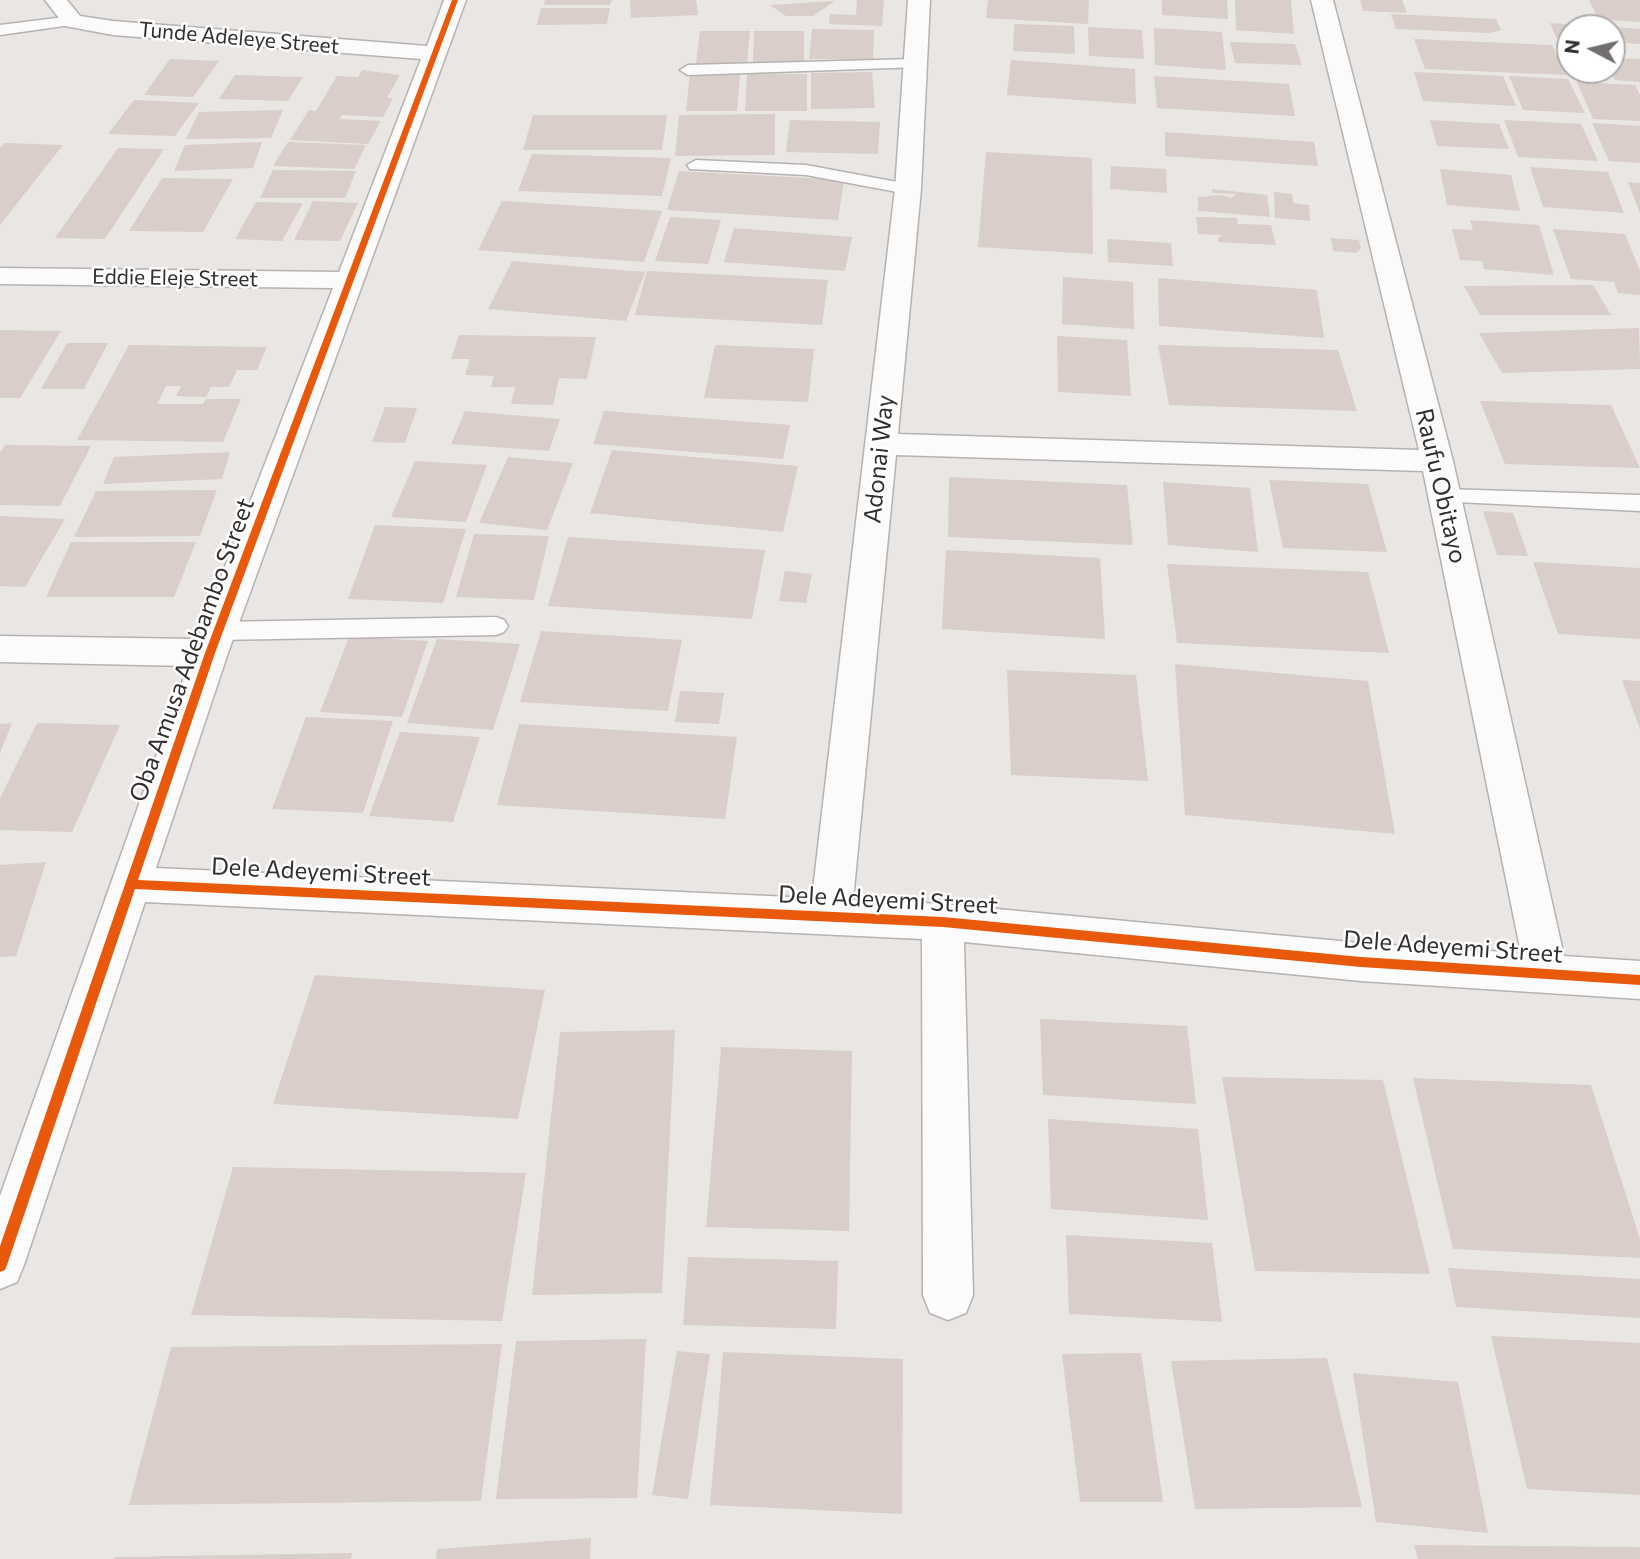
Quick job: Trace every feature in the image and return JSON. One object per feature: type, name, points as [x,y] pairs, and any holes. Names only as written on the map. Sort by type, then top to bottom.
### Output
[{"type":"street","points":[[56,0],[73,21]]},
{"type":"street","name":"Oba Amusa Adebambo Street","points":[[0,1265],[215,642],[455,0]]},
{"type":"street","name":"Adonai Way","points":[[831,917],[908,188],[919,0]]},
{"type":"street","name":"Raufu Obitayo","points":[[1322,0],[1437,461],[1547,976]]},
{"type":"street","name":"Tunde Adeleye Street","points":[[73,21],[113,28],[434,53]]},
{"type":"street","name":"Eddie Eleje Street","points":[[0,276],[349,280]]},
{"type":"street","points":[[881,443],[1437,461]]},
{"type":"street","points":[[0,649],[215,642]]},
{"type":"street","name":"Dele Adeyemi Street","points":[[131,884],[943,922],[1361,962],[1640,980]]},
{"type":"street","points":[[943,922],[948,1295]]},
{"type":"lane","points":[[0,30],[73,21]]},
{"type":"lane","points":[[688,70],[915,64]]},
{"type":"lane","points":[[696,165],[806,170],[908,188]]},
{"type":"lane","points":[[1444,496],[1640,503]]},
{"type":"lane","points":[[215,642],[496,625]]},
{"type":"building","points":[[545,0],[612,0],[610,5],[544,5]]},
{"type":"building","points":[[630,0],[696,0],[698,15],[631,18]]},
{"type":"building","points":[[857,0],[884,0],[882,26],[829,24],[830,14],[856,15]]},
{"type":"building","points":[[988,0],[1089,0],[1088,24],[986,18]]},
{"type":"building","points":[[1162,0],[1227,0],[1228,19],[1162,15]]},
{"type":"building","points":[[1235,0],[1291,0],[1294,34],[1236,30]]},
{"type":"building","points":[[1360,0],[1402,0],[1407,13],[1363,11]]},
{"type":"building","points":[[1589,0],[1640,0],[1640,22],[1626,21],[1626,14],[1596,14]]},
{"type":"building","points":[[835,1],[813,16],[786,16],[770,5]]},
{"type":"building","points":[[541,8],[610,8],[607,24],[537,25]]},
{"type":"building","points":[[1391,14],[1496,19],[1501,30],[1489,33],[1396,29]]},
{"type":"building","points":[[1550,23],[1556,23],[1556,37]]},
{"type":"building","points":[[1014,24],[1074,26],[1075,54],[1013,51]]},
{"type":"building","points":[[1088,27],[1142,30],[1144,59],[1089,56]]},
{"type":"building","points":[[1154,28],[1222,32],[1226,70],[1155,65]]},
{"type":"building","points":[[1626,28],[1640,29],[1640,44],[1626,43]]},
{"type":"building","points":[[812,29],[874,30],[873,60],[809,59]]},
{"type":"building","points":[[700,31],[750,31],[747,64],[696,64]]},
{"type":"building","points":[[754,31],[804,31],[804,62],[753,63]]},
{"type":"building","points":[[1414,39],[1552,45],[1556,53],[1556,75],[1425,69]]},
{"type":"building","points":[[1230,42],[1295,44],[1302,65],[1235,63]]},
{"type":"building","points":[[1626,58],[1640,59],[1640,82],[1626,81]]},
{"type":"building","points":[[170,59],[219,61],[193,97],[144,95]]},
{"type":"building","points":[[1011,60],[1135,69],[1136,104],[1007,95]]},
{"type":"building","points":[[362,70],[400,75],[387,98],[393,98],[383,117],[342,115],[339,119],[381,121],[368,144],[290,140],[309,110],[316,111],[337,76],[358,77]]},
{"type":"building","points":[[872,72],[875,108],[811,109],[811,73]]},
{"type":"building","points":[[1414,72],[1503,76],[1516,106],[1423,101]]},
{"type":"building","points":[[690,74],[740,74],[737,111],[686,111]]},
{"type":"building","points":[[747,74],[807,74],[807,111],[745,111]]},
{"type":"building","points":[[235,75],[303,77],[288,101],[219,99]]},
{"type":"building","points":[[1154,76],[1289,84],[1295,116],[1157,108]]},
{"type":"building","points":[[1509,76],[1556,78],[1556,84],[1570,84],[1585,113],[1523,110]]},
{"type":"building","points":[[1578,84],[1635,85],[1640,95],[1640,121],[1593,119]]},
{"type":"building","points":[[134,100],[199,103],[175,136],[108,134]]},
{"type":"building","points":[[283,110],[271,138],[186,139],[199,112]]},
{"type":"building","points":[[775,114],[775,155],[675,156],[679,115]]},
{"type":"building","points":[[533,115],[667,115],[662,150],[523,150]]},
{"type":"building","points":[[790,120],[880,122],[878,154],[786,152]]},
{"type":"building","points":[[1430,120],[1499,124],[1509,149],[1437,146]]},
{"type":"building","points":[[1504,120],[1581,124],[1598,161],[1518,157]]},
{"type":"building","points":[[1592,123],[1640,126],[1640,163],[1609,161]]},
{"type":"building","points":[[1165,132],[1314,142],[1318,166],[1165,156]]},
{"type":"building","points":[[262,142],[253,168],[174,171],[185,145]]},
{"type":"building","points":[[288,142],[366,145],[354,169],[273,166]]},
{"type":"building","points":[[4,143],[63,145],[0,225],[0,148]]},
{"type":"building","points":[[118,148],[164,149],[105,239],[55,238]]},
{"type":"building","points":[[986,152],[1092,158],[1093,254],[978,247]]},
{"type":"building","points":[[532,154],[671,158],[662,196],[518,191]]},
{"type":"building","points":[[1111,166],[1166,169],[1167,193],[1110,189]]},
{"type":"building","points":[[1530,167],[1608,172],[1624,213],[1543,207]]},
{"type":"building","points":[[1440,169],[1511,175],[1520,211],[1447,205]]},
{"type":"building","points":[[273,170],[356,171],[345,198],[260,198]]},
{"type":"building","points":[[679,171],[844,180],[838,220],[667,210]]},
{"type":"building","points":[[162,178],[233,179],[203,232],[129,231]]},
{"type":"building","points":[[1628,182],[1640,183],[1640,213]]},
{"type":"building","points":[[1212,189],[1267,195],[1270,217],[1198,211],[1198,197],[1222,195],[1232,198],[1236,194],[1213,193]]},
{"type":"building","points":[[1274,192],[1292,194],[1293,203],[1309,205],[1310,221],[1275,218]]},
{"type":"building","points":[[313,201],[358,203],[340,241],[294,240]]},
{"type":"building","points":[[502,201],[662,211],[644,262],[478,250]]},
{"type":"building","points":[[256,202],[303,203],[282,241],[235,239]]},
{"type":"building","points":[[670,217],[721,220],[708,264],[655,261]]},
{"type":"building","points":[[1196,217],[1237,218],[1238,224],[1271,225],[1276,245],[1218,242],[1218,238],[1223,235],[1198,234]]},
{"type":"building","points":[[1470,220],[1539,225],[1554,275],[1484,269],[1482,261],[1460,260],[1452,229],[1473,230]]},
{"type":"building","points":[[734,228],[852,237],[845,271],[724,262]]},
{"type":"building","points":[[1553,229],[1625,234],[1640,271],[1640,295],[1618,293],[1614,282],[1571,279]]},
{"type":"building","points":[[1331,238],[1359,240],[1361,248],[1356,253],[1333,251]]},
{"type":"building","points":[[1107,239],[1171,243],[1173,266],[1108,262]]},
{"type":"building","points":[[512,261],[645,272],[626,321],[488,309]]},
{"type":"building","points":[[647,271],[828,280],[822,325],[635,315]]},
{"type":"building","points":[[1063,277],[1133,282],[1134,329],[1062,324]]},
{"type":"building","points":[[1158,278],[1317,290],[1324,338],[1159,326]]},
{"type":"building","points":[[1593,285],[1611,315],[1480,315],[1464,286]]},
{"type":"building","points":[[1639,328],[1640,369],[1502,373],[1479,333]]},
{"type":"building","points":[[0,330],[61,331],[20,398],[0,398]]},
{"type":"building","points":[[459,335],[596,337],[587,379],[559,378],[553,405],[511,404],[515,387],[491,387],[494,376],[465,375],[470,359],[451,359]]},
{"type":"building","points":[[1057,336],[1127,340],[1131,396],[1058,392]]},
{"type":"building","points":[[67,343],[108,343],[84,389],[41,389]]},
{"type":"building","points":[[129,345],[267,347],[257,370],[237,370],[229,387],[211,387],[206,397],[176,396],[181,386],[166,386],[157,404],[203,404],[206,399],[241,399],[223,442],[77,440]]},
{"type":"building","points":[[715,345],[814,349],[808,402],[704,398]]},
{"type":"building","points":[[1158,345],[1338,350],[1357,411],[1169,405]]},
{"type":"building","points":[[1480,401],[1611,405],[1640,468],[1505,464]]},
{"type":"building","points":[[385,407],[417,408],[405,443],[372,442]]},
{"type":"building","points":[[465,411],[560,419],[549,451],[451,444]]},
{"type":"building","points":[[604,411],[790,425],[783,459],[593,444]]},
{"type":"building","points":[[5,445],[91,446],[60,506],[0,505],[0,453]]},
{"type":"building","points":[[612,450],[798,466],[783,532],[590,513]]},
{"type":"building","points":[[230,452],[222,479],[103,484],[114,457]]},
{"type":"building","points":[[508,457],[573,463],[547,530],[479,523]]},
{"type":"building","points":[[415,461],[487,465],[466,522],[391,517]]},
{"type":"building","points":[[949,477],[1127,485],[1133,545],[948,537]]},
{"type":"building","points":[[1269,480],[1368,484],[1387,552],[1283,548]]},
{"type":"building","points":[[1163,482],[1250,488],[1258,552],[1168,545]]},
{"type":"building","points":[[217,490],[200,536],[74,537],[96,491]]},
{"type":"building","points":[[1483,511],[1513,513],[1528,556],[1497,555]]},
{"type":"building","points":[[0,516],[65,519],[25,587],[0,586]]},
{"type":"building","points":[[375,525],[466,529],[443,603],[348,599]]},
{"type":"building","points":[[474,534],[549,536],[534,600],[456,597]]},
{"type":"building","points":[[568,537],[765,550],[752,619],[548,606]]},
{"type":"building","points":[[71,542],[196,542],[174,597],[46,597]]},
{"type":"building","points":[[946,550],[1100,558],[1105,639],[942,629]]},
{"type":"building","points":[[1533,562],[1640,568],[1640,639],[1558,634]]},
{"type":"building","points":[[1167,564],[1368,572],[1389,653],[1177,643]]},
{"type":"building","points":[[785,571],[812,574],[806,603],[779,601]]},
{"type":"building","points":[[541,631],[682,640],[668,711],[520,702]]},
{"type":"building","points":[[349,637],[428,641],[402,717],[320,712]]},
{"type":"building","points":[[437,639],[520,644],[493,730],[407,723]]},
{"type":"building","points":[[1175,664],[1368,681],[1395,834],[1185,815]]},
{"type":"building","points":[[1007,670],[1136,675],[1148,781],[1011,775]]},
{"type":"building","points":[[1622,680],[1640,681],[1640,729]]},
{"type":"building","points":[[680,691],[724,693],[719,724],[675,722]]},
{"type":"building","points":[[306,717],[393,721],[363,813],[272,809]]},
{"type":"building","points":[[12,723],[0,753],[0,724]]},
{"type":"building","points":[[37,723],[120,725],[72,832],[0,830],[0,798]]},
{"type":"building","points":[[519,724],[737,737],[725,819],[497,805]]},
{"type":"building","points":[[400,732],[480,737],[453,822],[369,816]]},
{"type":"building","points":[[46,862],[16,956],[0,957],[0,865]]},
{"type":"building","points":[[315,975],[545,990],[518,1119],[273,1104]]},
{"type":"building","points":[[1040,1019],[1187,1026],[1196,1104],[1043,1095]]},
{"type":"building","points":[[675,1030],[662,1293],[532,1295],[560,1032]]},
{"type":"building","points":[[721,1047],[852,1051],[849,1231],[706,1227]]},
{"type":"building","points":[[1222,1077],[1383,1080],[1430,1274],[1255,1271]]},
{"type":"building","points":[[1413,1078],[1591,1085],[1640,1239],[1640,1258],[1453,1249]]},
{"type":"building","points":[[1048,1119],[1198,1129],[1208,1220],[1051,1209]]},
{"type":"building","points":[[233,1167],[526,1173],[502,1321],[191,1315]]},
{"type":"building","points":[[1066,1235],[1212,1243],[1222,1322],[1069,1314]]},
{"type":"building","points":[[688,1257],[838,1261],[836,1329],[683,1325]]},
{"type":"building","points":[[1448,1268],[1640,1279],[1640,1318],[1456,1307]]},
{"type":"building","points":[[1491,1336],[1640,1343],[1640,1495],[1527,1489]]},
{"type":"building","points":[[646,1339],[637,1498],[496,1499],[516,1341]]},
{"type":"building","points":[[502,1344],[481,1501],[129,1505],[171,1347]]},
{"type":"building","points":[[677,1351],[710,1354],[688,1499],[652,1495]]},
{"type":"building","points":[[723,1352],[903,1359],[902,1514],[710,1505]]},
{"type":"building","points":[[1141,1353],[1163,1502],[1080,1502],[1062,1354]]},
{"type":"building","points":[[1327,1358],[1362,1507],[1195,1509],[1171,1361]]},
{"type":"building","points":[[1353,1373],[1458,1382],[1488,1533],[1376,1522]]},
{"type":"building","points":[[591,1538],[590,1559],[436,1559],[437,1549]]},
{"type":"building","points":[[1414,1545],[1640,1547],[1640,1559],[1418,1559]]},
{"type":"building","points":[[352,1553],[351,1559],[115,1559],[115,1557]]},
{"type":"cycle path","points":[[0,1265],[210,653],[455,0]]},
{"type":"cycle path","points":[[131,884],[943,922],[1361,962],[1640,980]]}]
